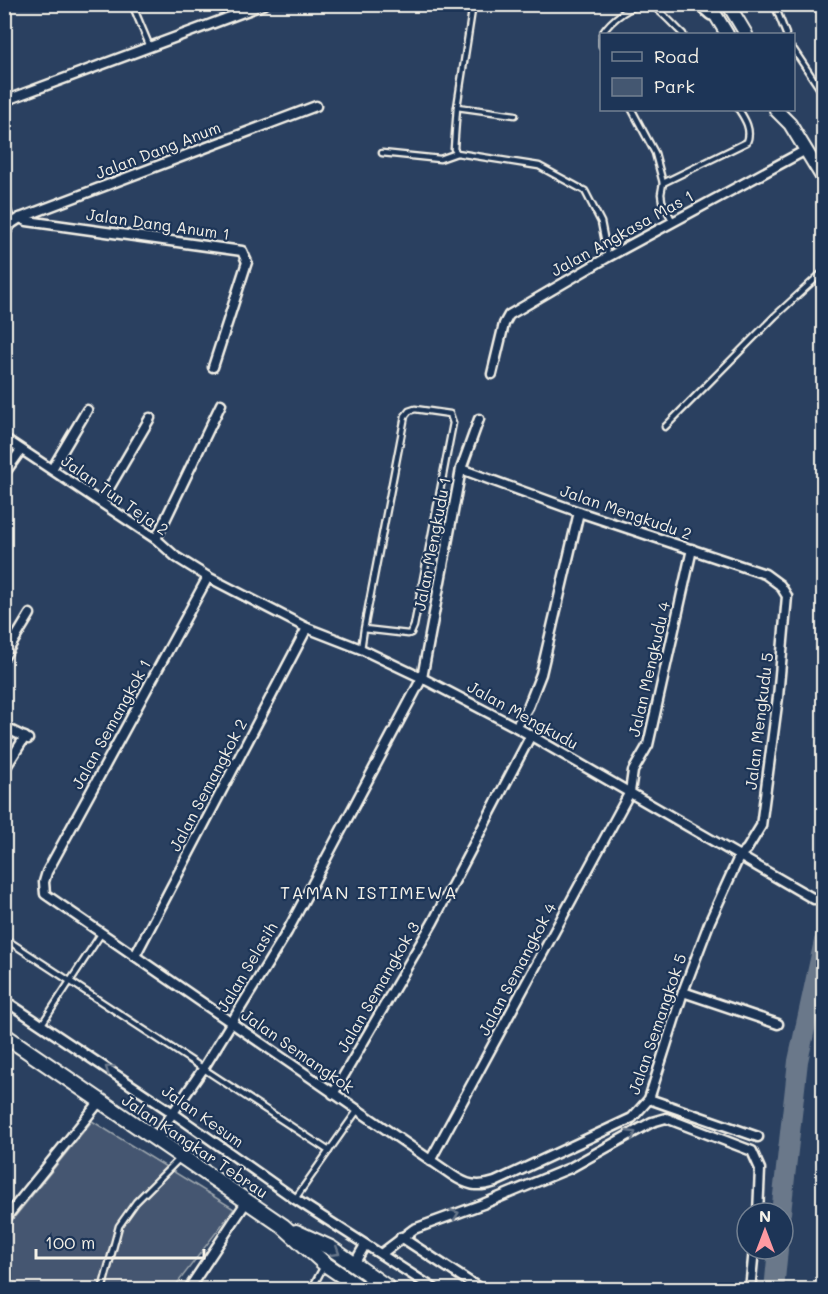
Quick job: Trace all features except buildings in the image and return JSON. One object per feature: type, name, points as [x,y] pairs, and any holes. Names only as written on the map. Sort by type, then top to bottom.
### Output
[{"type":"main road","name":"Jalan Kangkar Tebrau","points":[[4,1035],[283,1226],[325,1264],[363,1290]]},
{"type":"main road","points":[[283,1226],[331,1248],[391,1290]]},
{"type":"street","points":[[4,101],[265,4]]},
{"type":"street","points":[[728,4],[745,33]]},
{"type":"street","points":[[708,7],[726,33]]},
{"type":"street","name":"Jalan Dang Anum","points":[[4,234],[20,218],[316,106]]},
{"type":"street","points":[[777,111],[790,124]]},
{"type":"street","points":[[785,111],[804,151],[824,180]]},
{"type":"street","name":"Jalan Angkasa Mas 1","points":[[492,374],[504,324],[509,315],[608,257],[804,151]]},
{"type":"street","points":[[4,206],[12,224]]},
{"type":"street","name":"Jalan Dang Anum 1","points":[[20,218],[27,221],[242,250],[248,262],[213,367]]},
{"type":"street","points":[[156,539],[221,404]]},
{"type":"street","points":[[52,469],[87,410]]},
{"type":"street","points":[[101,502],[150,418]]},
{"type":"street","name":"Jalan Mengkudu 1","points":[[422,678],[461,469],[479,419]]},
{"type":"street","name":"Jalan Tun Teja 2","points":[[4,438],[156,539],[176,557],[208,577]]},
{"type":"street","points":[[4,474],[21,450]]},
{"type":"street","name":"Jalan Mengkudu 2","points":[[461,469],[579,513],[765,574],[780,585]]},
{"type":"street","points":[[516,727],[528,707],[541,674],[579,513]]},
{"type":"street","name":"Jalan Mengkudu 4","points":[[630,792],[633,771],[648,745],[692,549]]},
{"type":"street","name":"Jalan Mengkudu","points":[[208,577],[307,628],[362,649],[422,678],[516,727],[814,899]]},
{"type":"street","name":"Jalan Semangkok 1","points":[[43,887],[47,872],[208,577]]},
{"type":"street","name":"Jalan Mengkudu 5","points":[[740,855],[747,849],[761,826],[778,697],[787,596],[780,585]]},
{"type":"street","points":[[4,657],[30,614]]},
{"type":"street","name":"Jalan Semangkok 2","points":[[135,956],[307,628]]},
{"type":"street","name":"Jalan Selasih","points":[[155,1138],[203,1070],[287,932],[422,678]]},
{"type":"street","points":[[4,727],[26,738],[4,770]]},
{"type":"street","name":"Jalan Semangkok 3","points":[[333,1094],[433,922],[531,735]]},
{"type":"street","name":"Jalan Semangkok 4","points":[[430,1161],[630,792]]},
{"type":"street","name":"Jalan Semangkok 5","points":[[452,1176],[466,1184],[476,1186],[495,1182],[632,1118],[649,1099],[683,992],[710,921],[740,855]]},
{"type":"street","name":"Jalan Semangkok","points":[[43,887],[47,897],[232,1022],[452,1176]]},
{"type":"street","points":[[683,992],[778,1024]]},
{"type":"street","name":"Jalan Kesum","points":[[4,1000],[174,1113],[295,1199],[436,1290]]},
{"type":"street","points":[[649,1099],[759,1137]]},
{"type":"street","points":[[4,1220],[100,1101]]},
{"type":"street","points":[[381,1254],[414,1229],[483,1204],[570,1168],[652,1122],[666,1119],[752,1151],[760,1169],[759,1201]]},
{"type":"street","points":[[188,1290],[247,1202]]},
{"type":"street","points":[[401,1237],[482,1290]]},
{"type":"street","points":[[354,1264],[365,1245]]},
{"type":"street","points":[[750,1290],[753,1261]]},
{"type":"lane","points":[[132,4],[150,47]]},
{"type":"lane","points":[[457,153],[454,149],[457,107],[473,4]]},
{"type":"lane","points":[[777,4],[777,11],[786,33]]},
{"type":"lane","points":[[604,33],[608,24],[629,10],[642,5],[650,5],[656,9],[682,33]]},
{"type":"lane","points":[[795,52],[824,95]]},
{"type":"lane","points":[[457,107],[515,115]]},
{"type":"lane","points":[[633,111],[655,153],[663,183],[662,201],[673,222]]},
{"type":"lane","points":[[663,183],[747,142],[750,136],[749,129],[740,111]]},
{"type":"lane","points":[[382,153],[440,159],[457,153],[539,166],[585,191],[601,222],[608,257]]},
{"type":"lane","points":[[665,427],[775,316],[824,271]]},
{"type":"lane","points":[[362,649],[364,629],[405,416],[409,411],[415,410],[450,414],[453,423],[414,626],[408,634],[364,629]]},
{"type":"lane","points":[[42,1024],[101,934]]},
{"type":"lane","points":[[4,938],[330,1151]]},
{"type":"lane","points":[[295,1199],[357,1111]]},
{"type":"lane","points":[[102,1290],[124,1218],[136,1202],[181,1156]]},
{"type":"lane","points":[[310,1290],[325,1264]]},
{"type":"green space","points":[[92,1121],[234,1209],[173,1289],[5,1290],[5,1229]]},
{"type":"waterway","points":[[782,1201],[798,1061],[824,941]]},
{"type":"waterway","points":[[774,1290],[777,1261]]},
{"type":"district","name":"TAMAN ISTIMEWA","points":[[369,893]]}]
